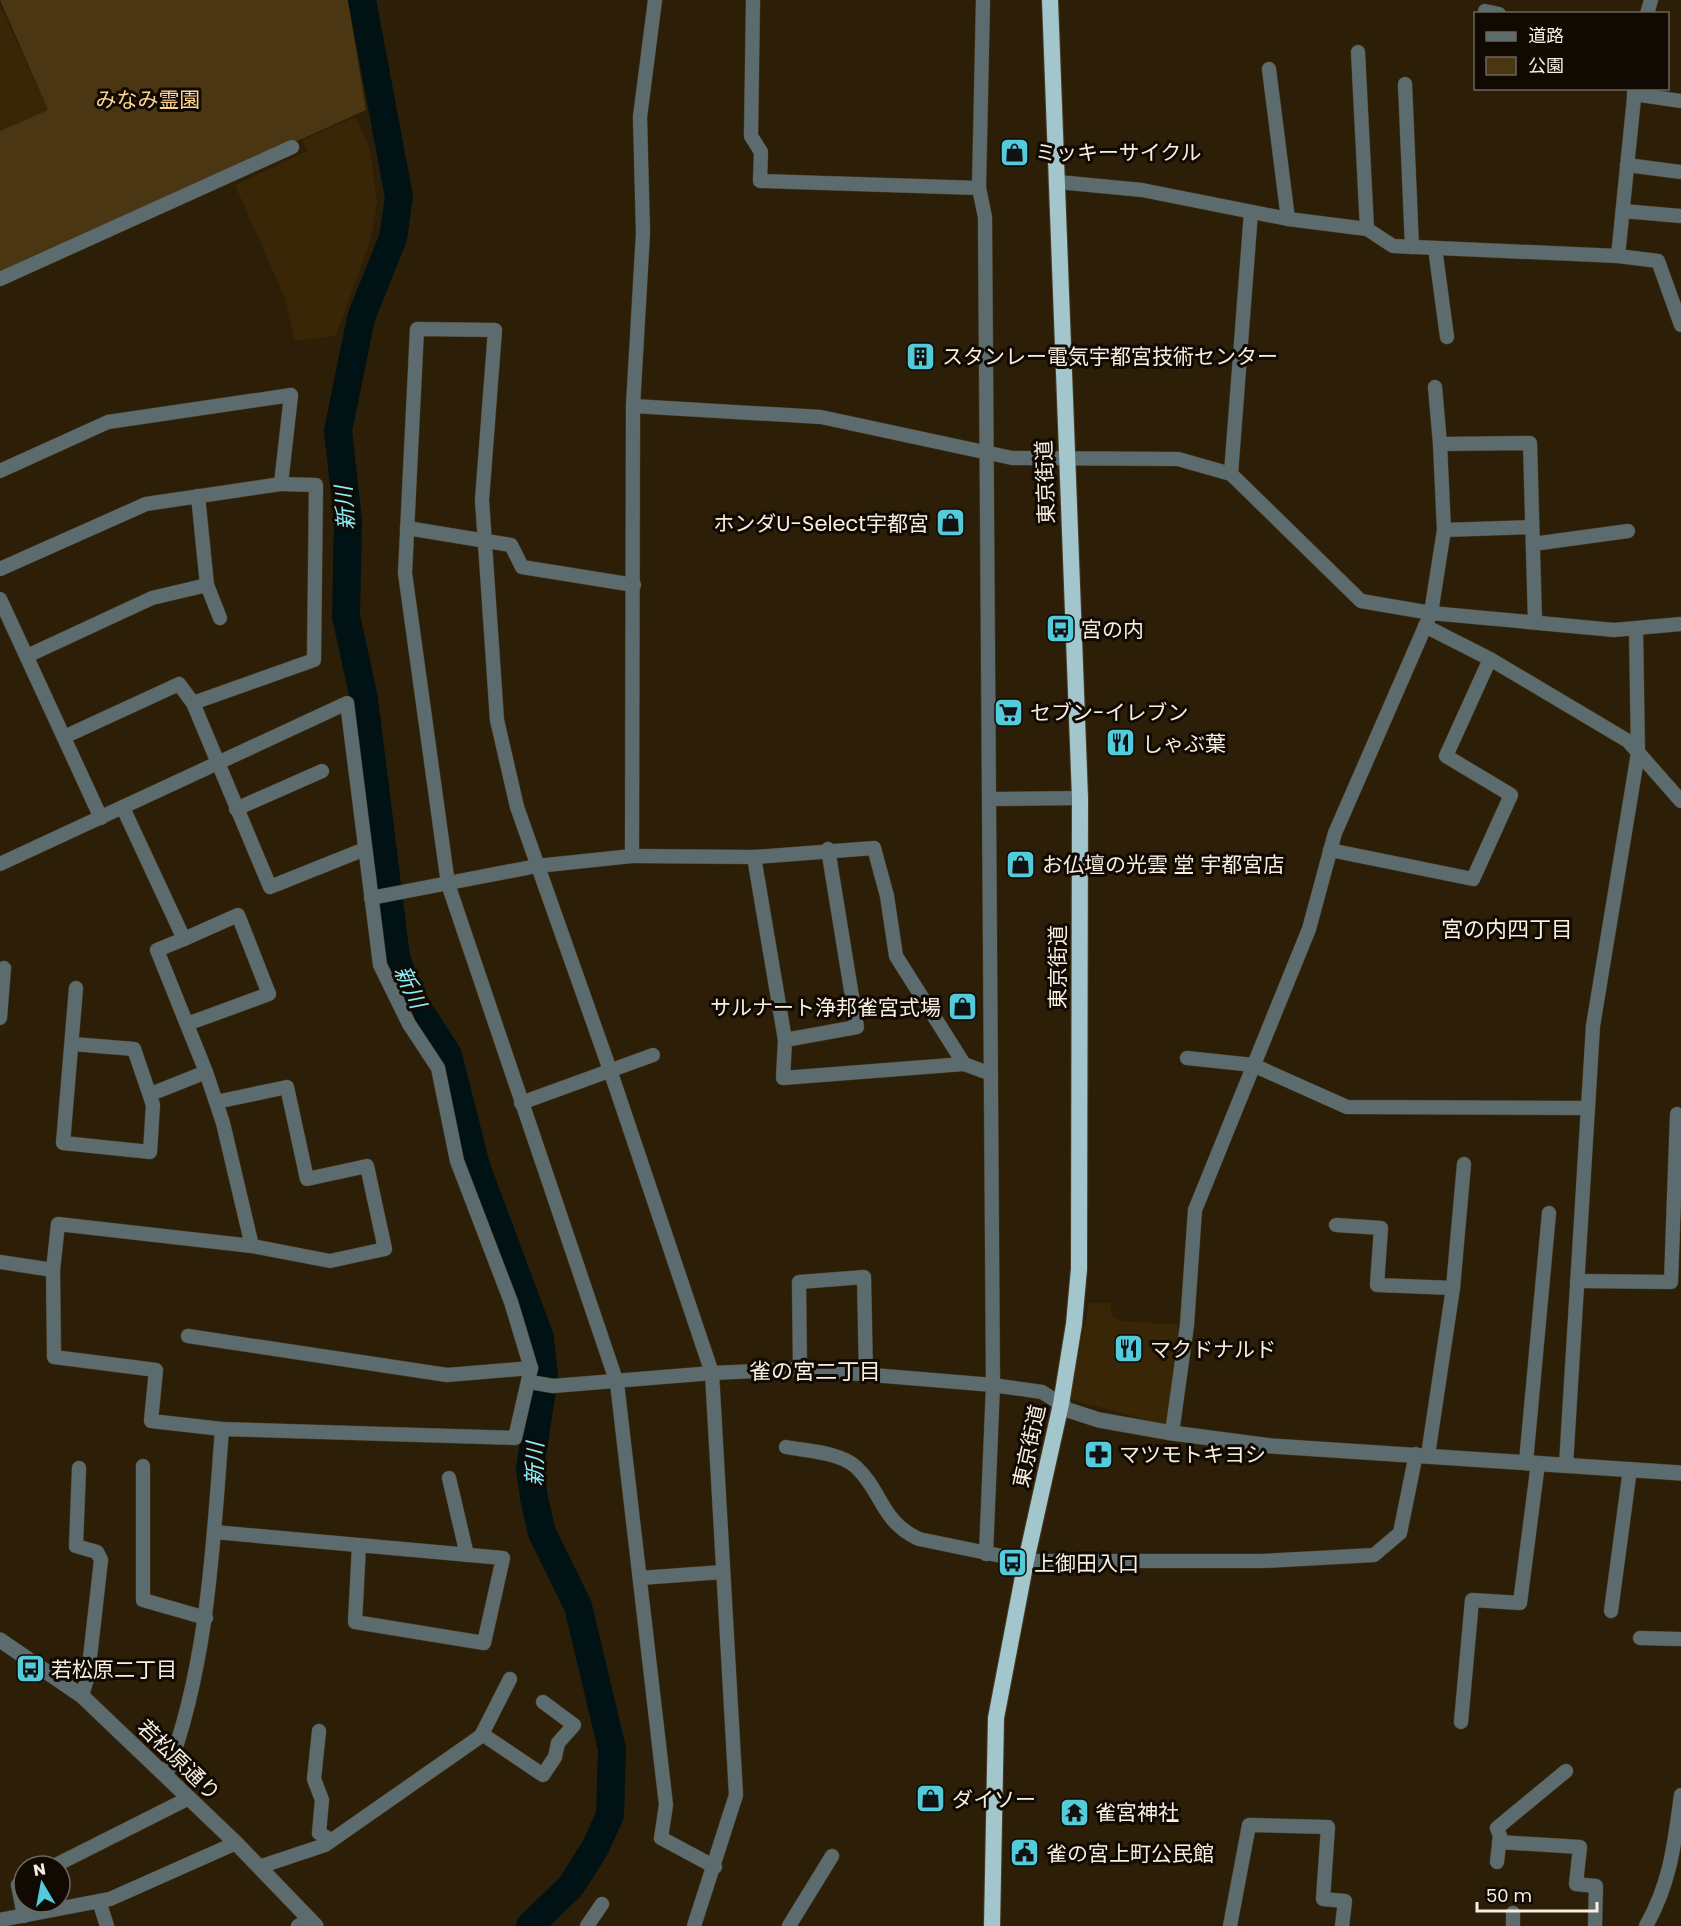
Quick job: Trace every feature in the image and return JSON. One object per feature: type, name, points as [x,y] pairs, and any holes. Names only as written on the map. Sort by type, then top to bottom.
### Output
[{"type":"highway","name":"東京街道","points":[[992,1926],[996,1718],[1026,1561],[1061,1404],[1074,1324],[1079,1269],[1080,798],[1050,0]]},
{"type":"street","points":[[632,856],[633,406],[643,233],[640,117],[655,0]]},
{"type":"street","points":[[753,0],[751,136],[760,152],[760,181],[979,188]]},
{"type":"street","points":[[983,0],[979,188],[985,218],[993,1385],[986,1554]]},
{"type":"street","points":[[1358,52],[1367,229]]},
{"type":"street","points":[[1269,69],[1288,219]]},
{"type":"street","points":[[1405,84],[1413,247]]},
{"type":"street","points":[[1618,256],[1635,91],[1681,101]]},
{"type":"street","points":[[0,279],[292,147]]},
{"type":"street","points":[[1627,165],[1681,172]]},
{"type":"street","points":[[1058,182],[1142,190],[1288,219],[1367,229],[1394,246],[1618,256],[1658,261],[1675,290],[1681,325]]},
{"type":"street","points":[[1623,211],[1681,216]]},
{"type":"street","points":[[1231,474],[1251,212]]},
{"type":"street","points":[[1435,248],[1447,337]]},
{"type":"street","points":[[694,1926],[715,1867],[736,1794],[712,1373],[610,1070],[517,807],[497,720],[482,500],[495,330],[417,329],[405,573],[448,884],[617,1383],[666,1805],[661,1838],[715,1867]]},
{"type":"street","points":[[1172,1433],[1187,1326],[1195,1210],[1309,928],[1335,832],[1431,613],[1444,530],[1435,387]]},
{"type":"street","points":[[0,471],[108,422],[291,395],[281,484]]},
{"type":"street","points":[[633,406],[821,417],[1012,458],[1178,459],[1231,474],[1361,602],[1431,613],[1614,630],[1681,624]]},
{"type":"street","points":[[1440,444],[1530,443],[1535,622]]},
{"type":"street","points":[[0,569],[146,504],[281,484],[316,485],[314,660],[193,703]]},
{"type":"street","points":[[198,495],[207,585],[220,618]]},
{"type":"street","points":[[1444,530],[1532,527]]},
{"type":"street","points":[[407,528],[511,545],[522,567],[634,585]]},
{"type":"street","points":[[1533,544],[1628,531]]},
{"type":"street","points":[[27,656],[152,598],[207,585]]},
{"type":"street","points":[[0,599],[101,818]]},
{"type":"street","points":[[1425,626],[1490,659],[1628,741],[1681,801]]},
{"type":"street","points":[[1566,1465],[1593,1026],[1638,753],[1636,629]]},
{"type":"street","points":[[1330,850],[1473,879],[1510,795],[1446,756],[1490,659]]},
{"type":"street","points":[[64,737],[179,684],[193,703],[216,763],[270,887],[365,849]]},
{"type":"street","points":[[0,864],[347,703],[365,849],[375,897],[380,965],[409,1024],[438,1068],[457,1161],[510,1302],[533,1378],[516,1438],[222,1429],[151,1421],[156,1370],[54,1357],[53,1270],[58,1224],[252,1246],[330,1261],[386,1249],[367,1166],[307,1179],[286,1087],[216,1102]]},
{"type":"street","points":[[236,809],[322,771]]},
{"type":"street","points":[[989,799],[1080,798]]},
{"type":"street","points":[[123,808],[184,939]]},
{"type":"street","points":[[375,897],[537,866],[632,856],[754,857],[828,849],[874,848],[887,896],[897,956],[964,1064]]},
{"type":"street","points":[[785,1040],[857,1027],[828,849]]},
{"type":"street","points":[[754,857],[785,1040],[783,1078],[964,1064],[991,1074]]},
{"type":"street","points":[[187,1024],[268,994],[238,915],[157,950],[216,1102],[252,1246]]},
{"type":"street","points":[[0,1018],[4,968]]},
{"type":"street","points":[[73,1044],[134,1049],[153,1105],[150,1152],[63,1143],[73,1044],[75,988]]},
{"type":"street","points":[[521,1103],[653,1055]]},
{"type":"street","points":[[1187,1058],[1254,1065],[1347,1107],[1588,1108]]},
{"type":"street","points":[[151,1094],[206,1072]]},
{"type":"street","points":[[1577,1281],[1671,1282],[1677,1114]]},
{"type":"street","points":[[786,1447],[841,1459],[856,1467],[889,1516],[905,1533],[919,1539],[986,1554],[1026,1561],[1263,1562],[1374,1555],[1400,1533],[1422,1455],[1453,1288],[1464,1164]]},
{"type":"street","points":[[1461,1722],[1472,1599],[1520,1603],[1549,1213]]},
{"type":"street","points":[[1336,1225],[1381,1228],[1377,1285],[1453,1288]]},
{"type":"street","points":[[0,1262],[53,1270]]},
{"type":"street","points":[[801,1369],[799,1282],[864,1277],[866,1375]]},
{"type":"street","points":[[188,1336],[447,1375],[533,1378],[553,1386],[617,1383],[712,1373],[801,1369],[993,1385],[1042,1392],[1068,1410],[1099,1420],[1172,1433],[1272,1446],[1681,1473]]},
{"type":"street","points":[[166,1776],[182,1736],[206,1618],[222,1429]]},
{"type":"street","points":[[144,1466],[143,1600],[206,1618]]},
{"type":"street","points":[[79,1468],[76,1546],[97,1552],[100,1560],[88,1675],[82,1696]]},
{"type":"street","points":[[1611,1611],[1630,1469]]},
{"type":"street","points":[[449,1478],[467,1555]]},
{"type":"street","points":[[214,1532],[359,1545],[467,1555],[503,1558],[484,1643],[355,1622],[359,1545]]},
{"type":"street","points":[[640,1578],[723,1572]]},
{"type":"street","points":[[1640,1638],[1681,1639]]},
{"type":"street","name":"若松原通り","points":[[0,1640],[82,1696],[236,1843],[308,1924]]},
{"type":"street","points":[[259,1867],[331,1840],[482,1734],[510,1679]]},
{"type":"street","points":[[482,1734],[543,1776],[555,1757],[558,1743],[574,1725],[543,1702]]},
{"type":"street","points":[[319,1731],[314,1779],[322,1800],[319,1833],[331,1840]]},
{"type":"street","points":[[1497,1862],[1499,1842],[1497,1828],[1566,1771]]},
{"type":"street","points":[[1646,1926],[1661,1898],[1673,1857],[1681,1795]]},
{"type":"street","points":[[72,1857],[189,1798]]},
{"type":"street","points":[[1230,1926],[1249,1825],[1328,1827],[1323,1899],[1345,1900],[1342,1926]]},
{"type":"street","points":[[1499,1842],[1580,1847],[1576,1884],[1596,1886],[1595,1926]]},
{"type":"street","points":[[0,1920],[110,1899],[236,1843]]},
{"type":"street","points":[[789,1926],[832,1856]]},
{"type":"street","points":[[99,1901],[107,1926]]},
{"type":"street","points":[[587,1926],[602,1904]]},
{"type":"shaded area","points":[[0,5],[48,110],[0,131]]},
{"type":"shaded area","points":[[356,117],[370,150],[377,203],[370,242],[336,336],[295,341],[285,298],[235,185],[307,151],[302,140]]},
{"type":"shaded area","points":[[1089,1303],[1110,1303],[1112,1317],[1122,1321],[1179,1325],[1167,1425],[1069,1399]]},
{"type":"green space","name":"みなみ霊園","points":[[0,0],[348,0],[366,110],[0,275],[0,131],[48,110]]},
{"type":"waterway","name":"新川","points":[[362,0],[399,197],[393,238],[361,318],[338,431],[348,521],[346,616],[364,699],[396,957],[410,996],[448,1055],[476,1166],[540,1338],[544,1376],[530,1468],[534,1498],[542,1533],[578,1606],[612,1749],[610,1815],[595,1848],[571,1886],[530,1926]]},
{"type":"place","name":"ミッキーサイクル","points":[[1014,152]]},
{"type":"place","name":"スタンレー電気宇都宮技術センター","points":[[921,356]]},
{"type":"place","name":"ホンダU-Select宇都宮","points":[[950,523]]},
{"type":"place","name":"宮の内","points":[[1060,629]]},
{"type":"place","name":"セブン-イレブン","points":[[1009,712]]},
{"type":"place","name":"しゃぶ葉","points":[[1121,743]]},
{"type":"place","name":"お仏壇の光雲 堂 宇都宮店","points":[[1021,864]]},
{"type":"place","name":"サルナート浄邦雀宮式場","points":[[962,1007]]},
{"type":"place","name":"マクドナルド","points":[[1129,1349]]},
{"type":"place","name":"マツモトキヨシ","points":[[1098,1454]]},
{"type":"place","name":"上御田入口","points":[[1013,1563]]},
{"type":"place","name":"若松原二丁目","points":[[30,1669]]},
{"type":"place","name":"ダイソー","points":[[931,1799]]},
{"type":"place","name":"雀宮神社","points":[[1074,1812]]},
{"type":"place","name":"雀の宮上町公民館","points":[[1025,1853]]},
{"type":"district","name":"宮の内四丁目","points":[[1507,929]]},
{"type":"district","name":"雀の宮二丁目","points":[[815,1371]]}]
